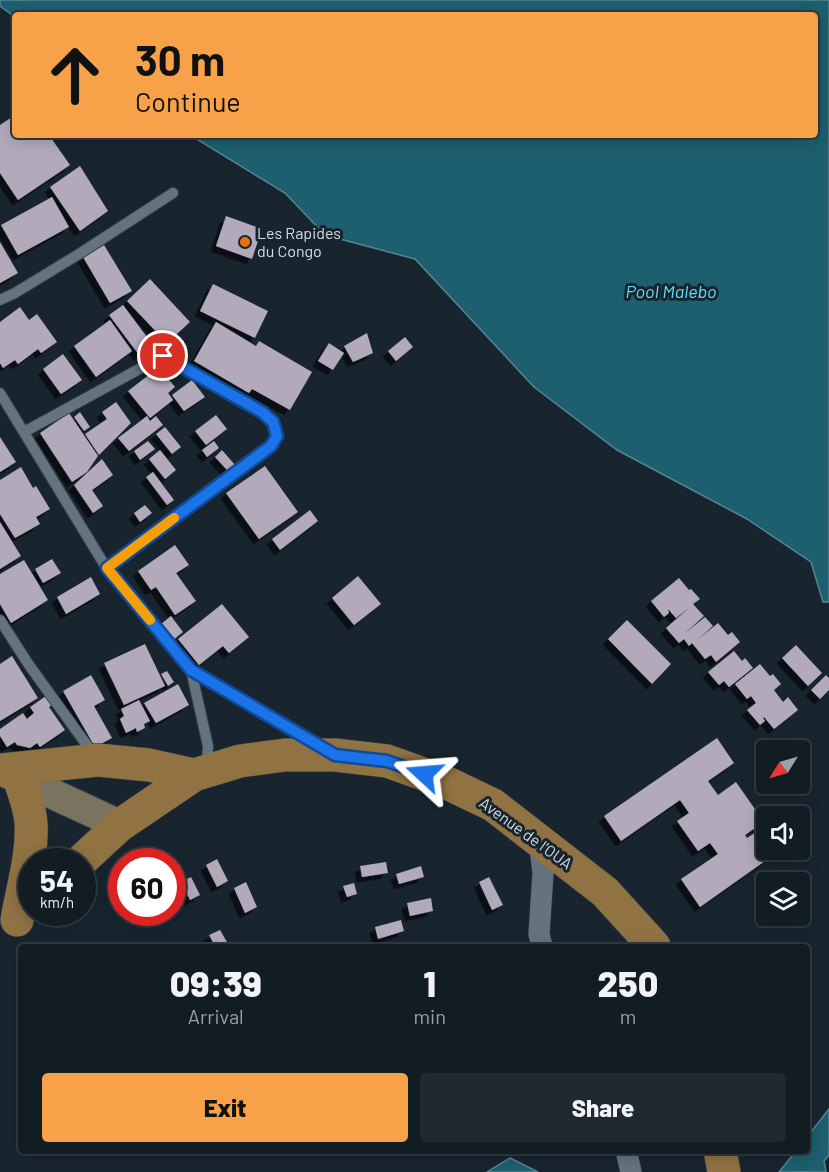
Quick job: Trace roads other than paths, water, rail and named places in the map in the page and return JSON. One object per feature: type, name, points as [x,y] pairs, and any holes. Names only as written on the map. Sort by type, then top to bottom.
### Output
[{"type":"main road","name":"Avenue de l'OUA","points":[[95,848],[120,825],[201,773],[240,761],[274,757],[335,755],[387,761],[443,781],[493,805],[605,892],[652,944]]},
{"type":"main road","points":[[6,773],[98,760],[201,773]]},
{"type":"main road","points":[[6,773],[120,825]]},
{"type":"main road","points":[[6,773],[27,802],[31,823],[30,847],[16,921]]},
{"type":"street","points":[[539,840],[543,873],[539,934],[542,944]]},
{"type":"lane","points":[[0,300],[173,193]]},
{"type":"lane","points":[[24,432],[163,356],[262,412],[273,422],[277,436],[271,446],[107,568]]},
{"type":"lane","points":[[0,393],[107,568],[191,670],[335,755]]},
{"type":"lane","points":[[0,620],[29,665],[98,760]]},
{"type":"lane","points":[[191,670],[208,746],[201,773]]},
{"type":"water","name":"Pool Malebo","points":[[0,0],[829,0],[829,602],[823,602],[811,562],[747,519],[617,450],[534,387],[415,259],[325,235],[285,193],[195,138],[818,138],[818,12],[12,12],[12,15],[0,6]]},
{"type":"water","points":[[829,1109],[829,1155],[824,1161],[826,1172],[779,1172],[794,1154],[810,1154],[810,1133]]},
{"type":"water","points":[[510,1158],[538,1172],[487,1172]]},
{"type":"place","name":"Les Rapides du Congo","points":[[245,242]]}]
